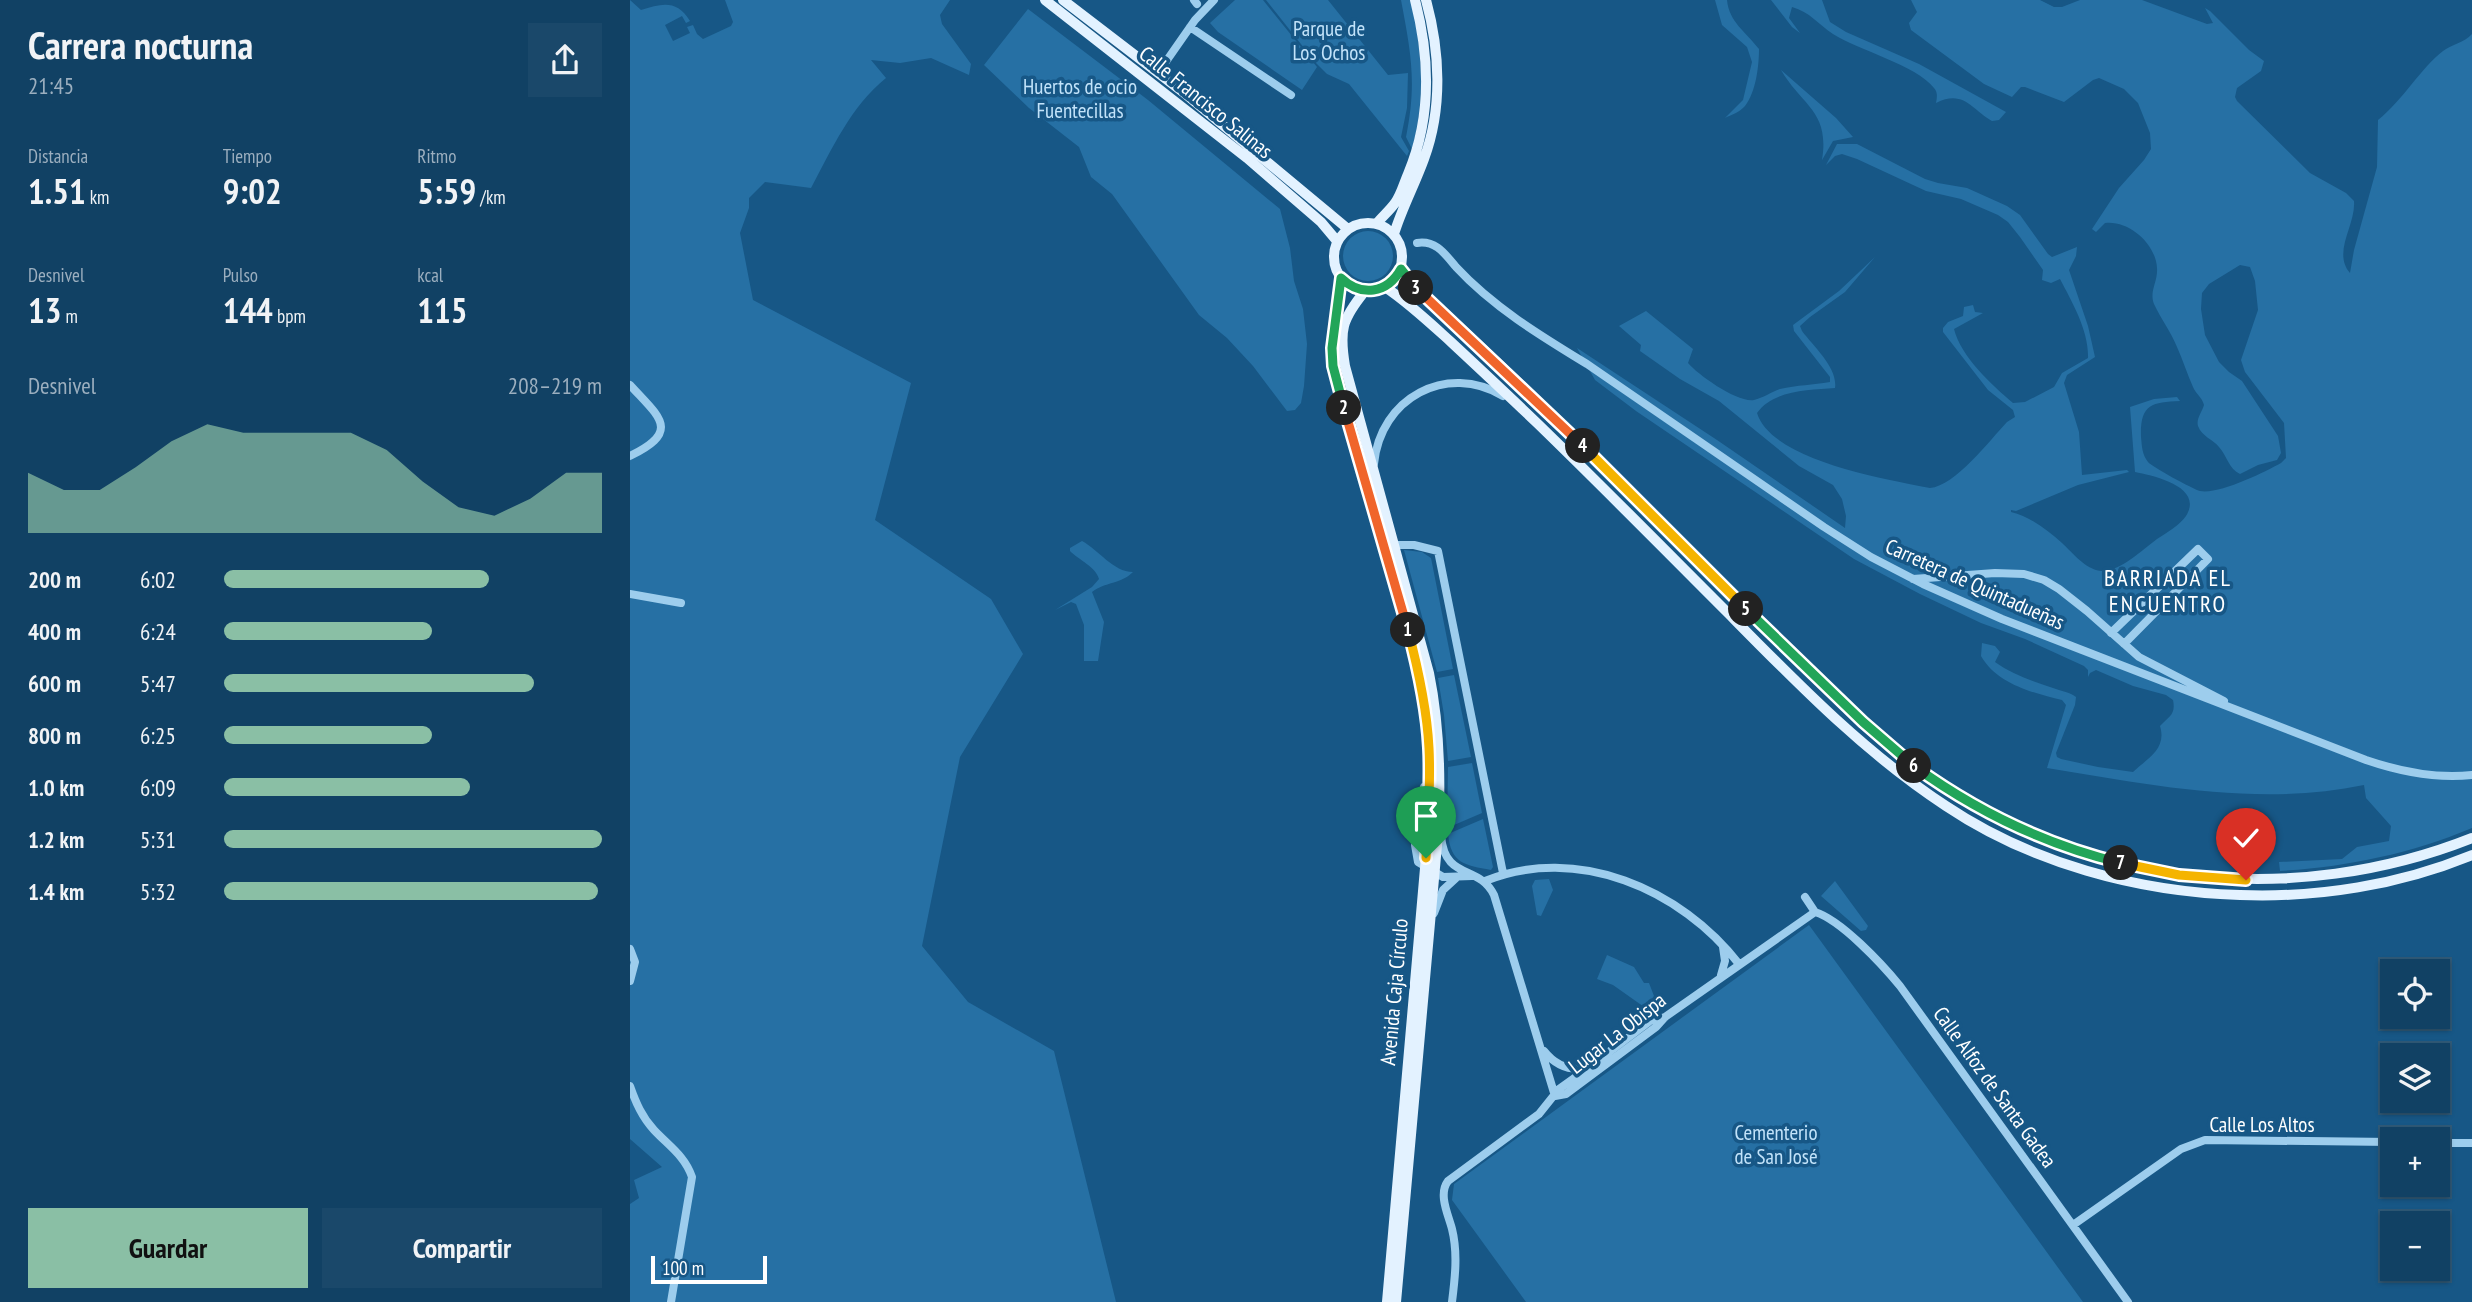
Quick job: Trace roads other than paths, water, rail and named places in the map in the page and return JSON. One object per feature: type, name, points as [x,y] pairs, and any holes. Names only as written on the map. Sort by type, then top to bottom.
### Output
[{"type":"main road","name":"Calle Francisco Salinas","points":[[1045,0],[1247,158],[1321,222],[1337,241]]},
{"type":"main road","name":"Calle Francisco Salinas","points":[[1063,0],[1158,73],[1348,229]]},
{"type":"main road","points":[[1377,223],[1397,199],[1414,158],[1424,118],[1426,48],[1415,0]]},
{"type":"main road","points":[[1394,234],[1426,156],[1435,113],[1437,60],[1426,0]]},
{"type":"main road","points":[[1362,223],[1377,223],[1394,234],[1402,250],[1401,269],[1385,287],[1365,291],[1356,289],[1341,278],[1335,264],[1337,241],[1348,229],[1362,223]]},
{"type":"main road","points":[[1401,269],[1419,290],[1623,484],[1803,665],[1878,735],[1928,776],[1987,811],[2051,842],[2083,853],[2165,873],[2246,880],[2309,878],[2369,870],[2428,854],[2472,838]]},
{"type":"main road","name":"Avenida Caja Círculo","points":[[1341,278],[1332,338],[1333,366],[1414,656],[1424,703],[1429,751],[1427,873],[1430,923],[1396,1302]]},
{"type":"main road","points":[[1385,287],[1417,311],[1565,450],[1832,714],[1895,770],[1948,808],[2016,844],[2108,877],[2217,895],[2300,894],[2360,887],[2409,876],[2472,855]]},
{"type":"main road","name":"Avenida Caja Círculo","points":[[1365,291],[1345,317],[1345,366],[1420,636],[1433,691],[1439,740],[1440,798],[1427,873],[1387,1302]]},
{"type":"street","points":[[1158,73],[1190,27],[1214,0]]},
{"type":"street","points":[[1190,27],[1291,95]]},
{"type":"street","name":"Carretera de Quintadueñas","points":[[1417,243],[1436,245],[1475,287],[1546,339],[1587,364],[1824,527],[1913,579],[2003,619],[2389,768],[2428,776],[2472,775]]},
{"type":"street","points":[[1374,474],[1377,446],[1394,414],[1423,391],[1448,382],[1480,384],[1498,393],[1516,405],[1565,450]]},
{"type":"street","points":[[630,385],[658,416],[661,426],[653,444],[630,456]]},
{"type":"street","points":[[1393,545],[1414,545],[1438,551],[1503,873]]},
{"type":"street","points":[[2111,633],[2198,550],[2208,559],[2124,644]]},
{"type":"street","points":[[1913,579],[1973,574],[2024,574],[2044,580],[2059,589],[2139,657],[2206,690],[2232,709]]},
{"type":"street","points":[[630,594],[681,603]]},
{"type":"street","points":[[1440,798],[1441,841],[1457,874]]},
{"type":"street","points":[[1485,881],[1503,873],[1575,868],[1624,880],[1690,913],[1723,944],[1739,964]]},
{"type":"street","points":[[1427,873],[1442,870],[1475,876],[1490,886],[1555,1096]]},
{"type":"street","points":[[1430,923],[1443,890],[1457,874]]},
{"type":"street","points":[[1805,897],[1815,912]]},
{"type":"street","name":"Lugar La Obispa","points":[[1452,1302],[1456,1256],[1443,1192],[1445,1185],[1539,1114],[1555,1096],[1566,1094],[1656,1027],[1665,1017],[1815,912]]},
{"type":"street","name":"Calle Alfoz de Santa Gadea","points":[[1815,912],[1851,936],[1900,986],[2128,1302]]},
{"type":"street","points":[[1721,977],[1725,961],[1723,944]]},
{"type":"street","points":[[630,949],[635,962],[630,981]]},
{"type":"street","points":[[1555,1096],[1559,1089],[1650,1021],[1665,1017]]},
{"type":"street","points":[[1541,1047],[1559,1065],[1587,1068]]},
{"type":"street","points":[[630,1086],[639,1111],[681,1156],[692,1177],[671,1302]]},
{"type":"street","name":"Calle Los Altos","points":[[2073,1225],[2181,1149],[2205,1140],[2380,1142]]},
{"type":"street","points":[[2450,1143],[2472,1143]]},
{"type":"district","name":"BARRIADA EL ENCUENTRO","points":[[2168,590]]},
{"type":"park label","name":"Parque de Los Ochos","points":[[1329,40]]},
{"type":"park label","name":"Huertos de ocio Fuentecillas","points":[[1080,98]]},
{"type":"park label","name":"Cementerio de San José","points":[[1776,1144]]}]
